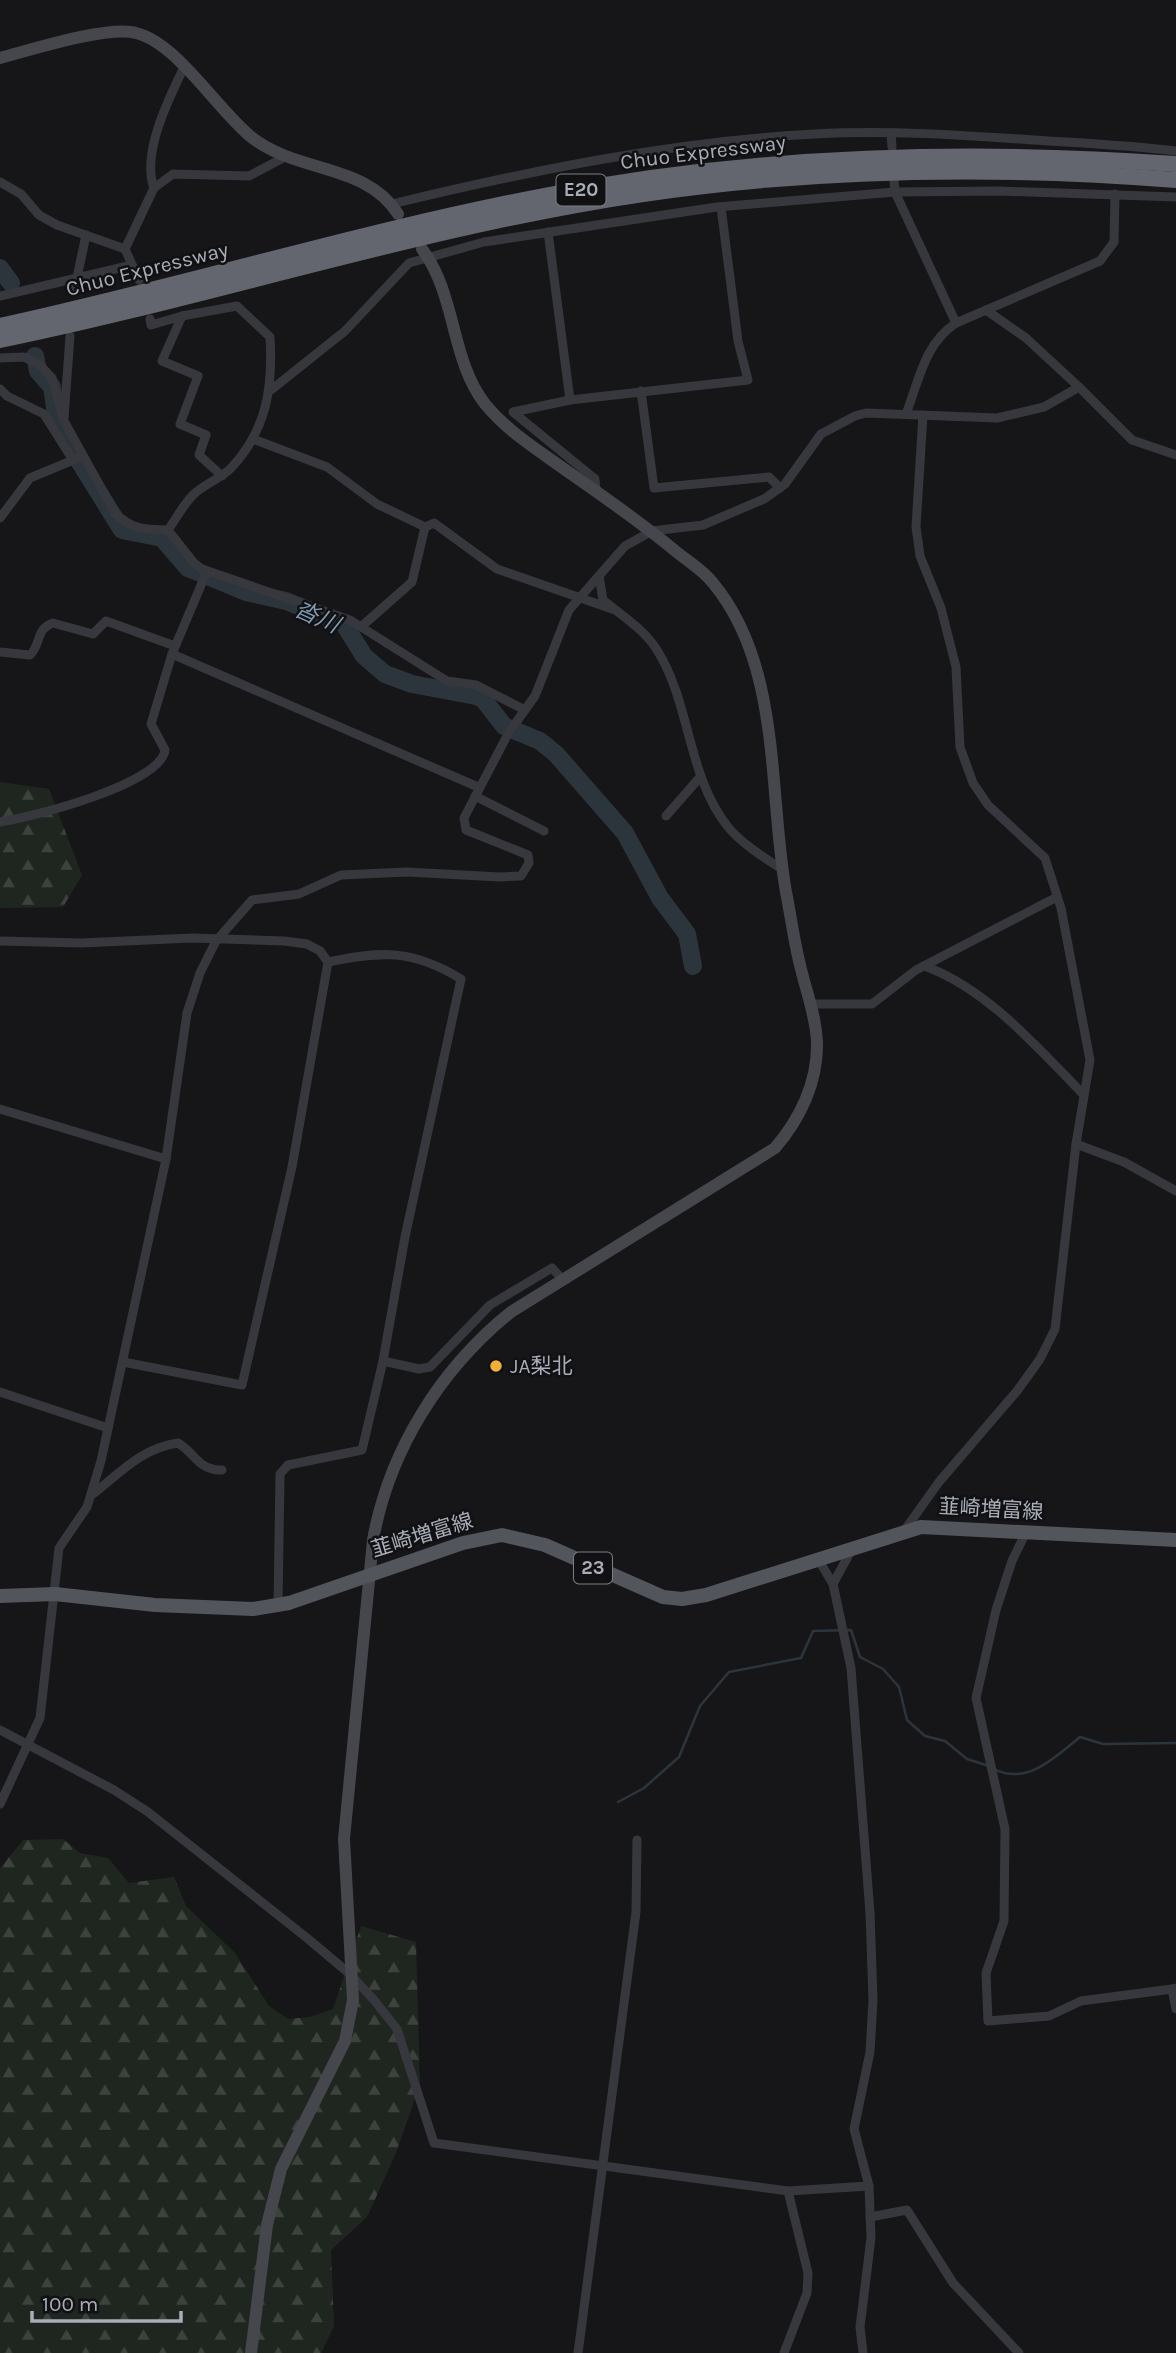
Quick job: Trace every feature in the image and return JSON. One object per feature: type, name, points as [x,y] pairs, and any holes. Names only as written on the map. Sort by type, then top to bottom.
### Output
[{"type":"highway","name":"Chuo Expressway","points":[[0,326],[421,222],[550,195],[720,169],[859,158],[974,156],[1176,164]]},
{"type":"highway","name":"Chuo Expressway","points":[[0,340],[427,236],[643,194],[886,172],[1046,171],[1176,180]]},
{"type":"main road","name":"韮崎増富線","points":[[0,1596],[55,1594],[209,1609],[253,1609],[278,1605],[463,1543],[502,1535],[545,1545],[633,1586],[663,1597],[682,1599],[921,1527],[1176,1540]]},
{"type":"street","points":[[0,58],[125,31],[143,35],[167,48],[251,137],[285,157],[371,184],[395,209],[527,172],[563,169],[726,141],[817,133],[936,133],[1176,151]]},
{"type":"street","points":[[154,188],[150,179],[155,136],[184,67]]},
{"type":"street","points":[[891,133],[892,147]]},
{"type":"street","points":[[125,249],[154,188],[173,174],[249,176],[285,157]]},
{"type":"street","points":[[894,181],[895,192],[956,323]]},
{"type":"street","points":[[0,182],[20,194],[39,215],[125,249],[139,280]]},
{"type":"street","points":[[271,390],[345,331],[409,263],[425,254],[484,242],[721,207],[895,192],[1176,197]]},
{"type":"street","points":[[906,414],[928,352],[944,331],[956,323],[1100,261],[1114,242],[1115,194]]},
{"type":"street","points":[[596,491],[594,479],[513,412],[570,400],[748,380],[738,341],[721,207]]},
{"type":"street","points":[[548,232],[570,400]]},
{"type":"street","points":[[74,292],[86,235]]},
{"type":"street","points":[[251,2353],[267,2225],[281,2169],[345,2041],[353,2000],[344,1839],[369,1574],[385,1487],[403,1446],[425,1410],[454,1366],[485,1333],[562,1279],[775,1148],[801,1111],[810,1087],[817,1042],[783,870],[764,705],[756,664],[745,633],[731,606],[709,578],[652,531],[512,433],[484,402],[467,373],[442,282],[425,254]]},
{"type":"street","points":[[0,296],[132,265]]},
{"type":"street","points":[[150,319],[151,325],[181,316],[237,306],[270,337],[271,390],[253,439],[222,476],[194,495],[167,530]]},
{"type":"street","points":[[986,310],[1026,338],[1132,440],[1176,455]]},
{"type":"street","points":[[181,316],[162,361],[198,376],[180,424],[206,435],[199,455],[222,476]]},
{"type":"street","points":[[61,441],[66,425],[70,336]]},
{"type":"street","points":[[0,358],[9,355],[24,357],[40,365],[57,388],[66,425],[115,513],[127,525],[134,529],[167,530],[194,564],[314,606],[362,626],[447,681],[476,685],[525,710]]},
{"type":"street","points":[[0,1804],[30,1745],[43,1698],[60,1548],[93,1494],[166,1159],[187,1013],[200,973],[216,941],[252,900],[299,894],[341,875],[407,872],[521,876],[529,863],[528,855],[466,830],[464,818],[511,729],[535,696],[569,610],[625,546],[652,531],[704,525],[764,499],[780,488],[821,434],[833,426],[866,413],[997,418],[1044,407],[1079,387]]},
{"type":"street","points":[[0,389],[7,396],[44,414],[73,460]]},
{"type":"street","points":[[641,391],[654,488],[769,477],[780,488]]},
{"type":"street","points":[[904,1531],[931,1493],[1017,1391],[1040,1359],[1055,1329],[1076,1144],[1090,1060],[1057,897],[1045,858],[988,805],[973,783],[960,747],[956,667],[941,608],[920,556],[916,527],[923,415]]},
{"type":"street","points":[[253,439],[327,467],[377,504],[425,527],[434,523],[497,569],[615,610]]},
{"type":"street","points":[[0,518],[30,478],[83,456]]},
{"type":"street","points":[[362,626],[412,582],[425,527]]},
{"type":"street","points":[[0,822],[78,802],[149,774],[158,766],[165,750],[151,724],[174,650],[207,570]]},
{"type":"street","points":[[599,576],[603,600],[646,636],[672,676],[701,776],[729,828],[783,870]]},
{"type":"street","points":[[0,652],[30,655],[40,632],[53,622],[93,634],[106,621],[476,791],[544,831]]},
{"type":"street","points":[[666,816],[701,776]]},
{"type":"street","points":[[811,1004],[872,1004],[905,977],[1057,897]]},
{"type":"street","points":[[0,941],[81,943],[192,938],[307,944],[320,951],[328,961],[292,1167],[242,1385],[123,1362]]},
{"type":"street","points":[[278,1605],[280,1474],[288,1465],[362,1450],[383,1361],[405,1237],[461,979],[441,967],[399,953],[375,952],[328,961]]},
{"type":"street","points":[[927,967],[968,988],[1083,1094]]},
{"type":"street","points":[[0,1109],[166,1159]]},
{"type":"street","points":[[1076,1144],[1124,1162],[1176,1191]]},
{"type":"street","points":[[383,1361],[419,1369],[430,1367],[456,1336],[513,1290],[552,1268],[562,1279]]},
{"type":"street","points":[[0,1392],[108,1428]]},
{"type":"street","points":[[93,1494],[150,1449],[166,1445],[178,1443],[198,1463],[211,1471],[222,1470]]},
{"type":"street","points":[[1026,1532],[1012,1560],[996,1610],[976,1698],[1005,1829],[1004,1921],[986,1973],[988,2021],[1049,2016],[1081,2001],[1174,1989],[1176,2009]]},
{"type":"street","points":[[833,1584],[852,1549]]},
{"type":"street","points":[[818,1559],[833,1584],[851,1668],[870,1913],[873,2000],[870,2052],[854,2129],[869,2186],[871,2238],[860,2327],[863,2353]]},
{"type":"street","points":[[0,1730],[114,1790],[148,1812],[351,1975],[397,2029],[434,2143],[788,2191],[869,2186]]},
{"type":"street","points":[[578,2353],[636,1912],[636,1840]]},
{"type":"street","points":[[784,2353],[807,2293],[808,2273],[788,2191]]},
{"type":"street","points":[[870,2217],[907,2210],[953,2283],[1019,2353]]},
{"type":"green space","points":[[0,782],[49,789],[82,875],[63,907],[0,908]]},
{"type":"green space","points":[[63,1839],[80,1853],[108,1858],[129,1883],[174,1877],[186,1906],[235,1953],[269,2006],[288,2019],[310,2017],[333,2009],[361,1926],[416,1942],[420,2084],[396,2153],[367,2217],[331,2250],[334,2326],[321,2353],[0,2353],[0,1868],[23,1840]]},
{"type":"waterway","name":"沓川","points":[[0,268],[11,283]]},
{"type":"waterway","name":"沓川","points":[[35,356],[38,371],[52,387],[58,427],[122,530],[162,538],[188,568],[246,592],[286,601],[344,624],[364,656],[385,674],[412,684],[483,699],[504,726],[540,741],[556,754],[625,833],[660,898],[687,934],[693,966]]},
{"type":"waterway","points":[[618,1802],[644,1788],[679,1757],[700,1706],[729,1672],[801,1658],[813,1631],[851,1630],[860,1657],[883,1669],[899,1687],[907,1720],[925,1736],[945,1741],[967,1759],[989,1766]]},
{"type":"waterway","points":[[994,1769],[1006,1773],[1029,1772],[1051,1760],[1080,1737],[1103,1744],[1176,1743]]},
{"type":"place","name":"JA梨北","points":[[496,1366]]}]
